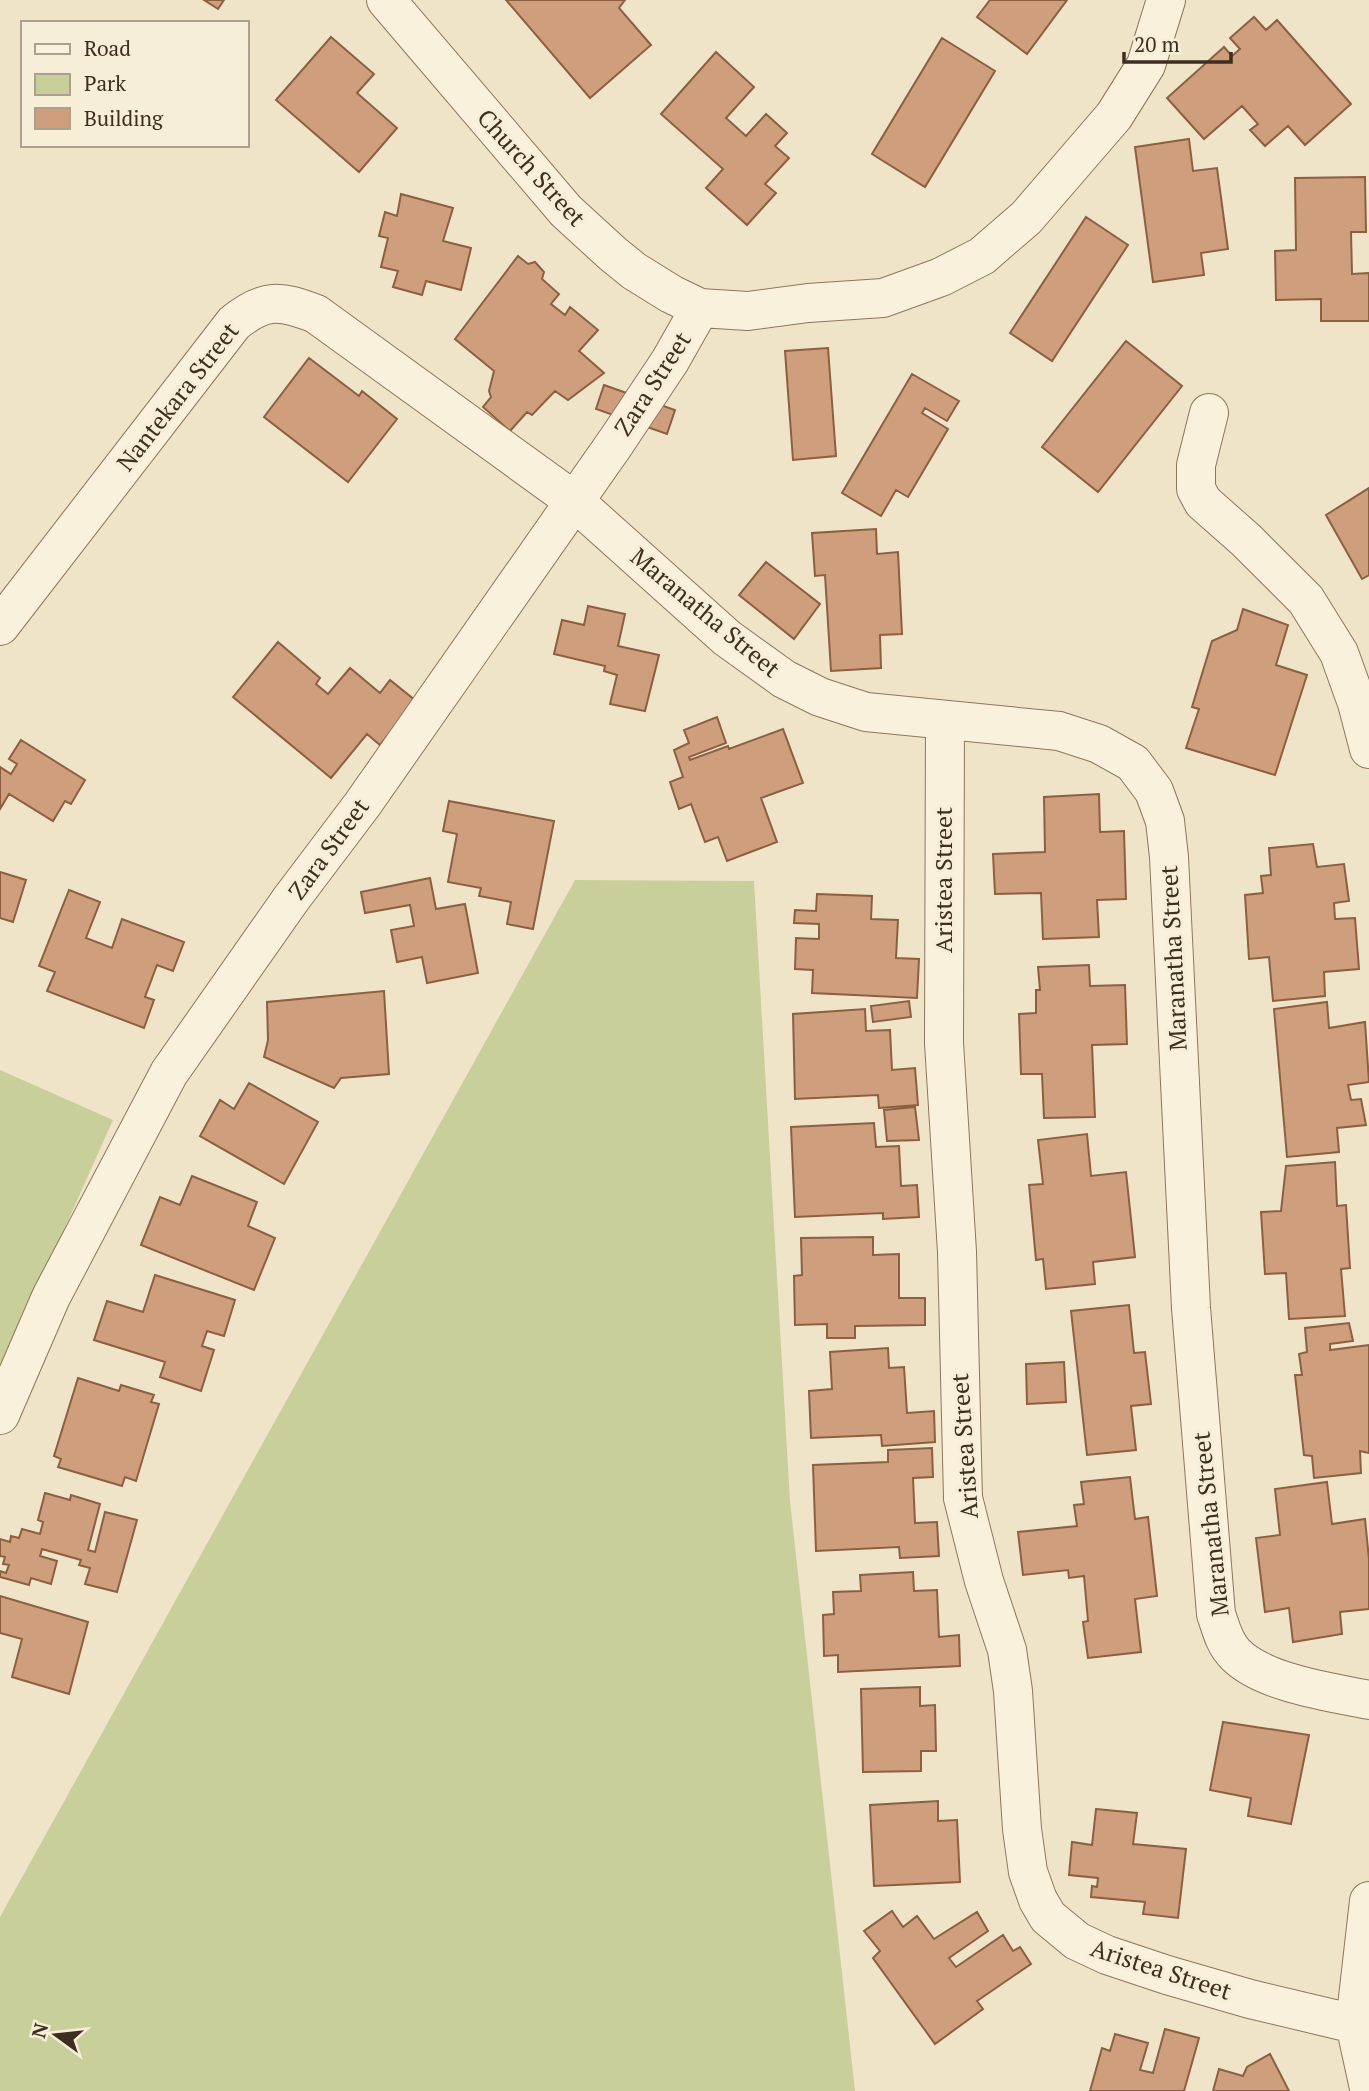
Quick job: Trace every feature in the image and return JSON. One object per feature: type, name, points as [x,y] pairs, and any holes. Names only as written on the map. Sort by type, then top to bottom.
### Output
[{"type":"street","name":"Church Street","points":[[386,0],[566,211],[634,271],[700,308]]},
{"type":"street","points":[[700,308],[748,311],[808,303],[883,298],[941,277],[982,256],[1026,218],[1114,116],[1146,65],[1166,0]]},
{"type":"street","name":"Nantekara Street","points":[[0,626],[234,323],[251,309],[274,303],[294,306],[316,314],[573,500]]},
{"type":"street","name":"Zara Street","points":[[0,1415],[51,1297],[169,1073],[362,805],[670,361],[700,308]]},
{"type":"street","points":[[1209,414],[1196,465],[1196,489],[1203,502],[1307,600],[1339,653],[1357,703],[1369,749]]},
{"type":"street","name":"Maranatha Street","points":[[573,500],[727,638],[784,679],[820,697],[866,712],[1059,731],[1099,744],[1133,763],[1154,791],[1165,821],[1169,857],[1191,1308],[1216,1614],[1223,1636],[1233,1652],[1247,1665],[1283,1679],[1369,1700]]},
{"type":"street","name":"Aristea Street","points":[[945,721],[944,1043],[957,1252],[963,1498],[984,1581],[1007,1650],[1013,1691],[1022,1829],[1028,1872],[1038,1900],[1048,1917],[1077,1941],[1107,1955],[1167,1976],[1355,2024]]},
{"type":"street","points":[[1369,1901],[1355,2024],[1369,2088]]},
{"type":"green space","points":[[575,880],[754,881],[790,1501],[855,2091],[0,2091],[0,1917]]},
{"type":"green space","points":[[0,1070],[113,1120],[0,1373]]},
{"type":"building","points":[[204,0],[224,0],[218,9]]},
{"type":"building","points":[[506,0],[625,0],[619,8],[651,45],[590,98]]},
{"type":"building","points":[[990,0],[1067,0],[1027,54],[977,17]]},
{"type":"building","points":[[1254,17],[1266,30],[1277,20],[1351,104],[1305,145],[1288,126],[1265,146],[1250,130],[1258,124],[1242,106],[1204,139],[1167,98],[1224,47],[1232,56],[1240,49],[1230,38]]},
{"type":"building","points":[[331,37],[374,74],[357,93],[397,128],[359,172],[276,100]]},
{"type":"building","points":[[942,38],[995,71],[925,187],[872,154]]},
{"type":"building","points":[[716,52],[754,87],[726,118],[746,136],[766,114],[787,133],[775,146],[789,158],[765,184],[776,193],[747,225],[706,188],[723,169],[661,114]]},
{"type":"building","points":[[1189,139],[1193,171],[1217,168],[1228,249],[1201,253],[1204,275],[1153,282],[1135,147]]},
{"type":"building","points":[[1365,177],[1366,232],[1351,232],[1352,274],[1369,273],[1369,321],[1321,321],[1321,299],[1276,300],[1275,251],[1296,250],[1295,178]]},
{"type":"building","points":[[401,194],[453,208],[443,241],[471,248],[461,290],[426,281],[422,295],[393,287],[398,271],[381,267],[388,238],[379,236],[385,212],[397,216]]},
{"type":"building","points":[[1086,217],[1128,245],[1052,361],[1010,333]]},
{"type":"building","points":[[518,256],[528,264],[535,262],[544,272],[542,279],[559,294],[551,304],[565,315],[570,307],[598,330],[579,351],[604,373],[568,400],[555,391],[532,415],[527,412],[510,431],[483,407],[491,397],[489,391],[494,371],[455,339]]},
{"type":"building","points":[[1126,341],[1182,386],[1098,492],[1042,447]]},
{"type":"building","points":[[828,348],[836,456],[793,460],[785,351]]},
{"type":"building","points":[[309,358],[359,396],[362,391],[397,419],[348,482],[264,417]]},
{"type":"building","points":[[912,374],[959,401],[947,421],[925,408],[922,413],[948,429],[908,497],[896,490],[881,516],[842,493]]},
{"type":"building","points":[[604,385],[675,410],[667,434],[596,409]]},
{"type":"building","points":[[1369,488],[1369,575],[1362,579],[1326,515]]},
{"type":"building","points":[[876,529],[877,554],[898,552],[902,634],[880,635],[881,668],[831,671],[825,575],[815,576],[812,533]]},
{"type":"building","points":[[766,562],[820,604],[794,639],[739,595]]},
{"type":"building","points":[[588,606],[625,614],[618,646],[659,655],[645,711],[610,704],[617,675],[604,671],[605,666],[554,654],[562,620],[584,625]]},
{"type":"building","points":[[1243,609],[1288,625],[1276,665],[1307,675],[1275,775],[1186,748],[1199,709],[1192,707],[1212,641],[1237,630]]},
{"type":"building","points":[[278,642],[320,678],[316,684],[328,694],[350,668],[380,693],[390,680],[416,701],[380,745],[367,734],[331,778],[233,697]]},
{"type":"building","points":[[717,717],[726,743],[689,757],[690,760],[783,729],[803,783],[761,798],[777,842],[727,861],[718,837],[705,842],[691,804],[679,809],[670,782],[683,777],[674,750],[689,743],[684,730]]},
{"type":"building","points":[[21,740],[85,780],[71,804],[65,801],[53,821],[9,794],[0,809],[0,767],[11,774],[17,764],[9,759]]},
{"type":"building","points":[[1099,794],[1100,832],[1124,831],[1126,899],[1097,900],[1099,937],[1043,939],[1041,893],[995,894],[993,854],[1045,852],[1044,797]]},
{"type":"building","points":[[449,801],[554,821],[533,929],[507,924],[511,902],[479,896],[481,888],[448,882],[457,834],[443,831]]},
{"type":"building","points":[[1313,844],[1317,867],[1344,864],[1349,901],[1334,903],[1335,919],[1355,918],[1359,969],[1324,972],[1325,996],[1273,1001],[1269,957],[1249,959],[1245,895],[1263,893],[1261,876],[1271,875],[1269,848]]},
{"type":"building","points":[[0,872],[26,880],[13,922],[0,918]]},
{"type":"building","points":[[430,878],[436,909],[465,904],[478,973],[427,983],[422,957],[397,962],[391,930],[414,926],[410,905],[365,913],[361,892]]},
{"type":"building","points":[[69,890],[100,902],[86,938],[112,948],[122,919],[184,942],[173,971],[157,965],[145,997],[154,1000],[144,1028],[47,991],[55,972],[39,966]]},
{"type":"building","points":[[817,894],[872,896],[871,919],[898,920],[896,958],[919,959],[917,998],[812,993],[813,970],[795,969],[796,938],[819,939],[819,924],[794,923],[795,910],[816,911]]},
{"type":"building","points":[[1089,965],[1090,986],[1125,985],[1127,1044],[1092,1045],[1095,1117],[1044,1118],[1042,1074],[1021,1074],[1019,1014],[1036,1013],[1036,990],[1040,990],[1038,967]]},
{"type":"building","points":[[384,991],[389,1074],[341,1078],[334,1088],[264,1057],[268,1040],[267,1002]]},
{"type":"building","points":[[909,1001],[911,1017],[873,1022],[871,1006]]},
{"type":"building","points":[[1327,1002],[1329,1028],[1365,1022],[1369,1082],[1348,1085],[1351,1100],[1361,1099],[1366,1125],[1337,1128],[1339,1152],[1287,1157],[1274,1009]]},
{"type":"building","points":[[865,1009],[866,1031],[890,1030],[892,1070],[915,1068],[918,1105],[879,1108],[878,1095],[795,1099],[793,1014]]},
{"type":"building","points":[[249,1083],[318,1122],[284,1184],[200,1136],[220,1100],[234,1109]]},
{"type":"building","points":[[915,1107],[919,1140],[887,1141],[884,1110]]},
{"type":"building","points":[[874,1123],[876,1147],[899,1146],[901,1186],[917,1185],[919,1217],[883,1219],[883,1213],[795,1217],[791,1127]]},
{"type":"building","points":[[1087,1134],[1091,1176],[1126,1172],[1135,1257],[1093,1262],[1095,1284],[1046,1289],[1043,1259],[1036,1260],[1029,1185],[1043,1184],[1038,1140]]},
{"type":"building","points":[[1335,1162],[1337,1206],[1346,1205],[1350,1268],[1341,1269],[1345,1316],[1289,1319],[1286,1273],[1265,1274],[1261,1212],[1281,1211],[1286,1166]]},
{"type":"building","points":[[192,1176],[257,1202],[248,1226],[275,1238],[254,1290],[141,1245],[160,1197],[180,1205]]},
{"type":"building","points":[[873,1237],[873,1255],[899,1254],[899,1298],[925,1298],[925,1325],[855,1326],[855,1338],[827,1338],[827,1324],[795,1325],[794,1276],[802,1275],[801,1238]]},
{"type":"building","points":[[155,1275],[235,1300],[224,1336],[207,1331],[202,1346],[214,1350],[201,1391],[160,1377],[165,1362],[94,1340],[107,1301],[143,1312]]},
{"type":"building","points":[[1129,1305],[1134,1353],[1145,1352],[1151,1404],[1131,1406],[1136,1450],[1087,1455],[1071,1311]]},
{"type":"building","points":[[1349,1323],[1353,1341],[1330,1344],[1330,1350],[1369,1345],[1369,1453],[1360,1451],[1361,1473],[1314,1478],[1312,1456],[1304,1455],[1295,1375],[1302,1375],[1299,1354],[1307,1352],[1305,1328]]},
{"type":"building","points":[[888,1348],[889,1368],[904,1367],[907,1413],[934,1411],[935,1442],[882,1446],[881,1435],[811,1438],[809,1391],[832,1389],[830,1352]]},
{"type":"building","points":[[1064,1362],[1066,1402],[1027,1404],[1026,1364]]},
{"type":"building","points":[[78,1378],[119,1391],[121,1385],[154,1395],[151,1402],[159,1404],[136,1481],[125,1477],[122,1486],[58,1467],[61,1459],[54,1456]]},
{"type":"building","points":[[932,1448],[933,1477],[913,1478],[915,1523],[937,1522],[939,1556],[900,1558],[899,1547],[816,1551],[813,1465],[888,1462],[888,1450]]},
{"type":"building","points":[[1130,1477],[1135,1519],[1148,1517],[1157,1596],[1135,1599],[1141,1652],[1088,1658],[1083,1622],[1088,1621],[1084,1576],[1069,1578],[1068,1570],[1023,1575],[1018,1532],[1077,1526],[1074,1505],[1084,1504],[1081,1482]]},
{"type":"building","points":[[1327,1482],[1332,1524],[1365,1519],[1369,1559],[1369,1609],[1340,1612],[1342,1634],[1293,1642],[1289,1608],[1265,1612],[1256,1538],[1280,1535],[1275,1489]]},
{"type":"building","points":[[45,1493],[70,1500],[71,1495],[100,1504],[88,1550],[95,1552],[105,1512],[137,1520],[117,1592],[85,1584],[90,1568],[79,1565],[81,1560],[42,1549],[40,1556],[57,1561],[51,1584],[31,1578],[29,1585],[0,1577],[0,1571],[6,1573],[9,1565],[3,1564],[5,1557],[0,1556],[0,1539],[10,1542],[11,1536],[19,1538],[22,1529],[40,1534],[43,1522],[38,1520]]},
{"type":"building","points":[[913,1572],[914,1591],[937,1590],[939,1637],[959,1635],[960,1666],[838,1672],[838,1655],[824,1656],[823,1615],[834,1614],[833,1592],[861,1591],[860,1575]]},
{"type":"building","points":[[0,1596],[88,1622],[69,1694],[12,1677],[22,1639],[0,1633]]},
{"type":"building","points":[[920,1687],[920,1706],[935,1705],[936,1751],[921,1751],[921,1771],[863,1772],[861,1689]]},
{"type":"building","points":[[1223,1722],[1309,1735],[1291,1824],[1248,1816],[1251,1798],[1210,1790]]},
{"type":"building","points":[[938,1801],[938,1821],[957,1820],[960,1882],[874,1886],[870,1805]]},
{"type":"building","points":[[1096,1809],[1137,1813],[1133,1844],[1186,1849],[1178,1918],[1143,1914],[1145,1902],[1091,1897],[1092,1886],[1097,1887],[1098,1878],[1069,1875],[1072,1842],[1092,1845]]},
{"type":"building","points":[[892,1911],[903,1927],[917,1916],[934,1939],[977,1912],[988,1931],[949,1958],[956,1967],[1003,1935],[1013,1951],[1020,1947],[1031,1964],[977,2001],[983,2009],[935,2044],[873,1958],[880,1951],[864,1931]]},
{"type":"building","points":[[1165,2029],[1199,2038],[1184,2091],[1090,2091],[1102,2048],[1110,2051],[1115,2034],[1148,2043],[1140,2070],[1153,2073]]},
{"type":"building","points":[[1270,2054],[1289,2091],[1213,2091],[1219,2069],[1243,2076],[1247,2067]]}]
